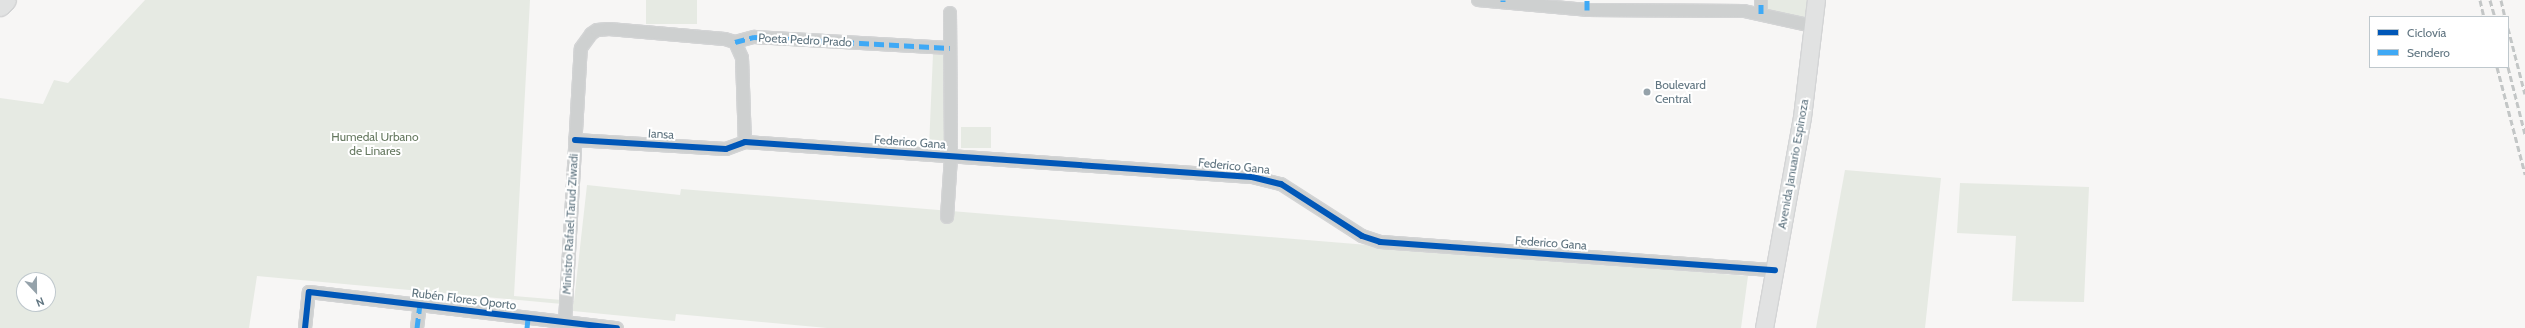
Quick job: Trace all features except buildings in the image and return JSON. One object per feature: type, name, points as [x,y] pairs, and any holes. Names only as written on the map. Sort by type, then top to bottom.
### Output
[{"type":"main road","points":[[0,6],[6,0]]},
{"type":"main road","name":"Avenida Januario Espinoza","points":[[1764,328],[1802,117],[1816,0]]},
{"type":"street","points":[[1478,0],[1744,12],[1761,14],[1813,26]]},
{"type":"street","points":[[1761,0],[1761,14]]},
{"type":"street","points":[[947,217],[951,156],[950,13]]},
{"type":"street","name":"Poeta Pedro Prado","points":[[591,34],[597,30],[609,29],[725,39],[735,42],[754,37],[950,48]]},
{"type":"street","name":"Ministro Rafael Tarud Ziwadi","points":[[565,322],[581,48],[591,34]]},
{"type":"street","points":[[735,42],[742,58],[745,142]]},
{"type":"street","name":"Iansa","points":[[575,140],[726,149],[745,142]]},
{"type":"street","name":"Federico Gana","points":[[745,142],[1263,178],[1290,188],[1358,234],[1380,242],[1775,270]]},
{"type":"street","name":"Rubén Flores Oporto","points":[[305,328],[308,292],[420,305],[527,323],[565,322],[617,328]]},
{"type":"street","points":[[417,328],[420,305]]},
{"type":"green space","name":"Humedal Urbano de Linares","points":[[145,0],[530,0],[514,296],[574,301],[587,185],[680,195],[681,189],[1748,276],[1741,328],[827,328],[676,314],[675,321],[573,311],[573,305],[257,276],[249,328],[0,328],[0,98],[43,104],[54,80],[68,83]]},
{"type":"green space","points":[[646,0],[697,0],[697,24],[646,24]]},
{"type":"green space","points":[[1764,0],[1811,0],[1809,22],[1764,10]]},
{"type":"green space","points":[[933,54],[944,55],[946,148],[929,147]]},
{"type":"green space","points":[[961,127],[991,127],[991,148],[961,148]]},
{"type":"green space","points":[[1845,170],[1941,178],[1925,328],[1816,328]]},
{"type":"green space","points":[[1960,183],[2089,187],[2084,302],[2012,301],[2016,236],[1957,233]]},
{"type":"railway","points":[[2480,0],[2484,16]]},
{"type":"railway","points":[[2490,0],[2495,16]]},
{"type":"railway","points":[[2501,0],[2505,16]]},
{"type":"railway","points":[[2509,32],[2525,94]]},
{"type":"railway","points":[[2497,68],[2525,174]]},
{"type":"railway","points":[[2508,68],[2525,134]]},
{"type":"marked path","points":[[1587,0],[1587,10]]},
{"type":"marked path","points":[[1761,0],[1761,14]]},
{"type":"marked path","points":[[735,42],[754,37],[950,48]]},
{"type":"marked path","points":[[417,328],[420,305]]},
{"type":"marked path","points":[[527,328],[528,318]]},
{"type":"cycle path","points":[[575,140],[726,149],[745,142],[1252,177],[1281,184],[1362,236],[1380,242],[1775,270]]},
{"type":"cycle path","points":[[305,328],[309,292],[617,328]]},
{"type":"place","name":"Boulevard Central","points":[[1647,92]]}]
